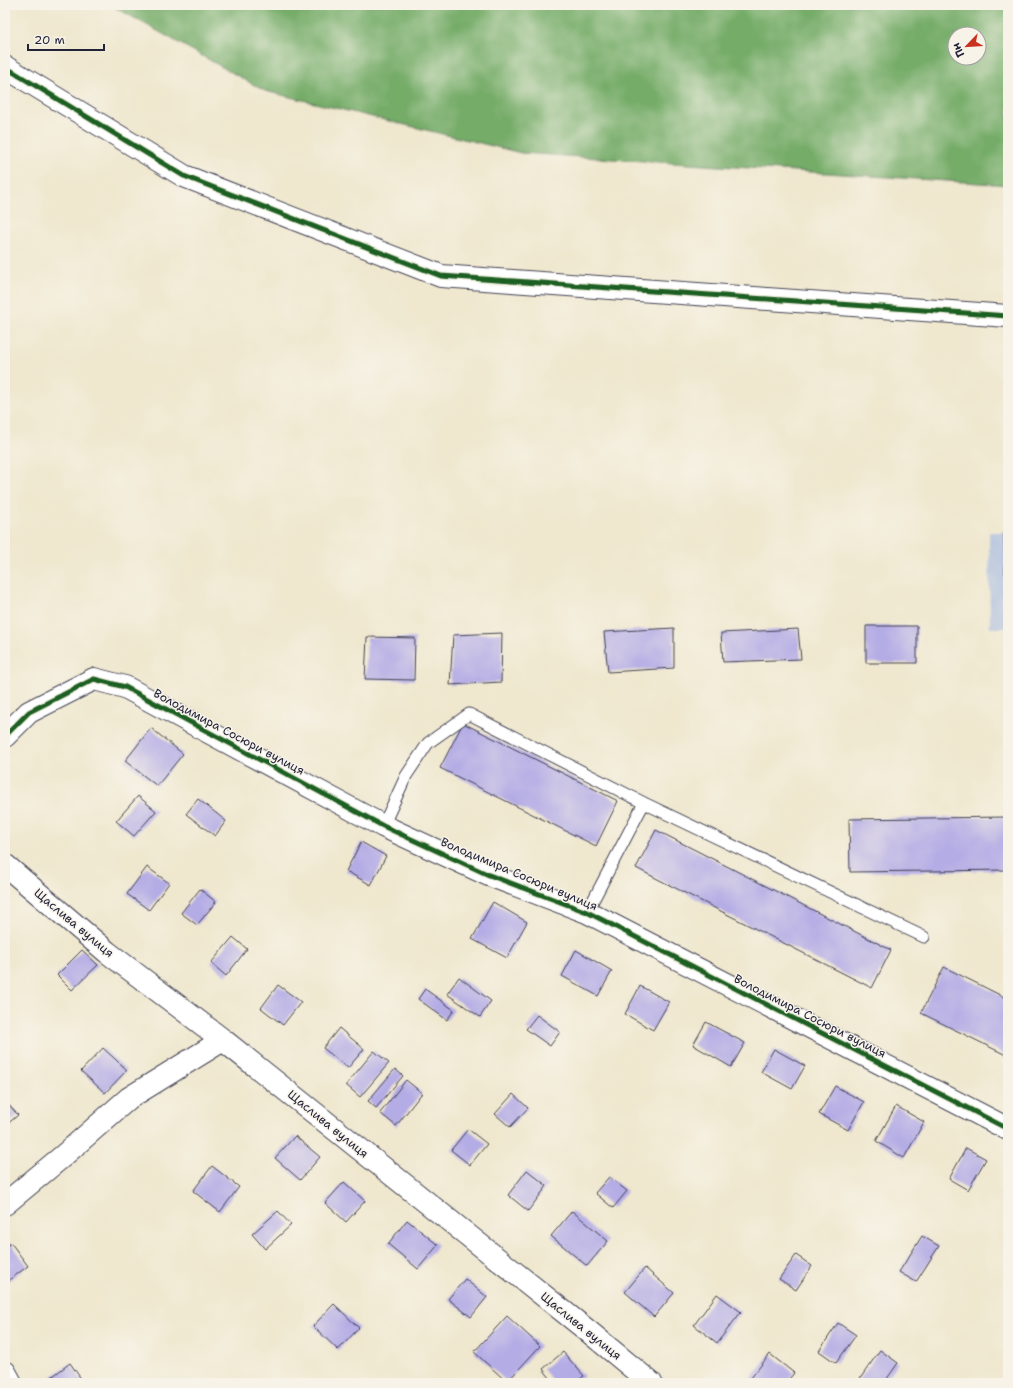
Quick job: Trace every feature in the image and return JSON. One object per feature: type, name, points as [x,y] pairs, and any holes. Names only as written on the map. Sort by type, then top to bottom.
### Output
[{"type":"street","points":[[5,68],[184,176],[441,276],[1008,316]]},
{"type":"street","name":"Володимира Сосюри вулиця","points":[[5,736],[29,712],[94,679],[125,687],[383,826],[489,875],[587,912],[1008,1129]]},
{"type":"street","name":"Щаслива вулиця","points":[[5,865],[107,952],[223,1040],[651,1383]]},
{"type":"street","points":[[5,1204],[63,1156],[129,1098],[223,1040]]},
{"type":"street","points":[[5,1372],[12,1383]]},
{"type":"lane","points":[[383,826],[406,776],[428,743],[469,714],[644,803],[924,937]]},
{"type":"lane","points":[[587,912],[644,803]]},
{"type":"shaded area","points":[[989,532],[1008,532],[1008,628],[990,628]]},
{"type":"green space","points":[[111,5],[1008,5],[1008,185],[521,153],[265,91]]},
{"type":"building","points":[[1004,532],[1008,532],[1008,574],[1005,574]]},
{"type":"building","points":[[866,626],[917,626],[917,663],[866,663]]},
{"type":"building","points":[[674,628],[674,668],[608,672],[604,632]]},
{"type":"building","points":[[798,629],[801,659],[723,662],[721,633]]},
{"type":"building","points":[[502,633],[501,682],[450,685],[453,635]]},
{"type":"building","points":[[367,637],[415,638],[414,680],[365,679]]},
{"type":"building","points":[[1006,660],[1008,660],[1008,690],[1007,690]]},
{"type":"building","points":[[463,723],[618,801],[596,846],[440,768]]},
{"type":"building","points":[[151,728],[183,754],[157,786],[125,761]]},
{"type":"building","points":[[138,796],[156,811],[134,836],[116,821]]},
{"type":"building","points":[[198,799],[226,821],[215,836],[186,814]]},
{"type":"building","points":[[1008,817],[1008,870],[850,872],[849,819]]},
{"type":"building","points":[[656,830],[891,950],[872,988],[636,868]]},
{"type":"building","points":[[361,842],[386,856],[371,885],[346,871]]},
{"type":"building","points":[[147,867],[169,883],[149,910],[127,894]]},
{"type":"building","points":[[200,889],[216,902],[197,925],[181,913]]},
{"type":"building","points":[[493,902],[527,922],[507,958],[472,939]]},
{"type":"building","points":[[233,937],[247,949],[226,976],[211,963]]},
{"type":"building","points":[[82,950],[98,965],[72,990],[57,975]]},
{"type":"building","points":[[576,950],[612,971],[598,996],[562,976]]},
{"type":"building","points":[[944,967],[1008,999],[1008,1056],[921,1013]]},
{"type":"building","points":[[459,977],[491,1001],[480,1017],[447,994]]},
{"type":"building","points":[[278,985],[301,1002],[283,1025],[261,1008]]},
{"type":"building","points":[[640,986],[669,1002],[653,1030],[625,1014]]},
{"type":"building","points":[[425,989],[454,1010],[447,1020],[418,999]]},
{"type":"building","points":[[537,1015],[560,1032],[550,1046],[526,1029]]},
{"type":"building","points":[[706,1022],[745,1043],[731,1067],[693,1045]]},
{"type":"building","points":[[339,1028],[364,1049],[348,1068],[323,1048]]},
{"type":"building","points":[[103,1048],[127,1070],[105,1093],[81,1071]]},
{"type":"building","points":[[774,1049],[805,1066],[792,1089],[761,1072]]},
{"type":"building","points":[[374,1051],[389,1063],[360,1097],[346,1085]]},
{"type":"building","points":[[395,1069],[403,1076],[376,1108],[368,1101]]},
{"type":"building","points":[[406,1080],[422,1093],[396,1126],[380,1113]]},
{"type":"building","points":[[835,1086],[864,1102],[848,1130],[819,1114]]},
{"type":"building","points":[[513,1094],[528,1108],[510,1127],[495,1114]]},
{"type":"building","points":[[5,1101],[18,1115],[5,1126]]},
{"type":"building","points":[[896,1106],[924,1122],[904,1158],[876,1141]]},
{"type":"building","points":[[468,1129],[487,1144],[470,1165],[451,1150]]},
{"type":"building","points":[[295,1136],[320,1157],[300,1180],[275,1158]]},
{"type":"building","points":[[966,1148],[986,1159],[968,1190],[949,1179]]},
{"type":"building","points":[[212,1166],[239,1187],[220,1212],[193,1191]]},
{"type":"building","points":[[527,1170],[547,1186],[528,1211],[508,1195]]},
{"type":"building","points":[[609,1177],[627,1191],[613,1208],[595,1193]]},
{"type":"building","points":[[344,1182],[365,1201],[346,1222],[325,1203]]},
{"type":"building","points":[[278,1211],[291,1225],[265,1249],[252,1234]]},
{"type":"building","points":[[572,1211],[608,1241],[587,1266],[551,1236]]},
{"type":"building","points":[[407,1220],[438,1245],[418,1269],[388,1244]]},
{"type":"building","points":[[922,1236],[939,1246],[916,1282],[899,1272]]},
{"type":"building","points":[[11,1243],[28,1266],[5,1283],[5,1247]]},
{"type":"building","points":[[796,1255],[812,1266],[796,1290],[779,1279]]},
{"type":"building","points":[[645,1268],[674,1293],[654,1317],[625,1292]]},
{"type":"building","points":[[465,1279],[487,1297],[471,1317],[448,1299]]},
{"type":"building","points":[[717,1294],[741,1312],[717,1343],[694,1325]]},
{"type":"building","points":[[334,1304],[359,1328],[338,1350],[313,1326]]},
{"type":"building","points":[[507,1316],[540,1346],[507,1382],[474,1352]]},
{"type":"building","points":[[838,1323],[856,1335],[836,1363],[819,1351]]},
{"type":"building","points":[[880,1350],[898,1363],[884,1383],[857,1383]]},
{"type":"building","points":[[563,1352],[584,1376],[575,1383],[554,1383],[543,1369]]},
{"type":"building","points":[[770,1354],[794,1373],[786,1383],[747,1383]]},
{"type":"building","points":[[70,1363],[84,1383],[45,1382]]},
{"type":"cycle path","points":[[5,67],[184,176],[441,276],[1008,316]]},
{"type":"cycle path","points":[[5,736],[29,712],[94,679],[125,687],[383,826],[489,875],[587,912],[1008,1129]]}]
